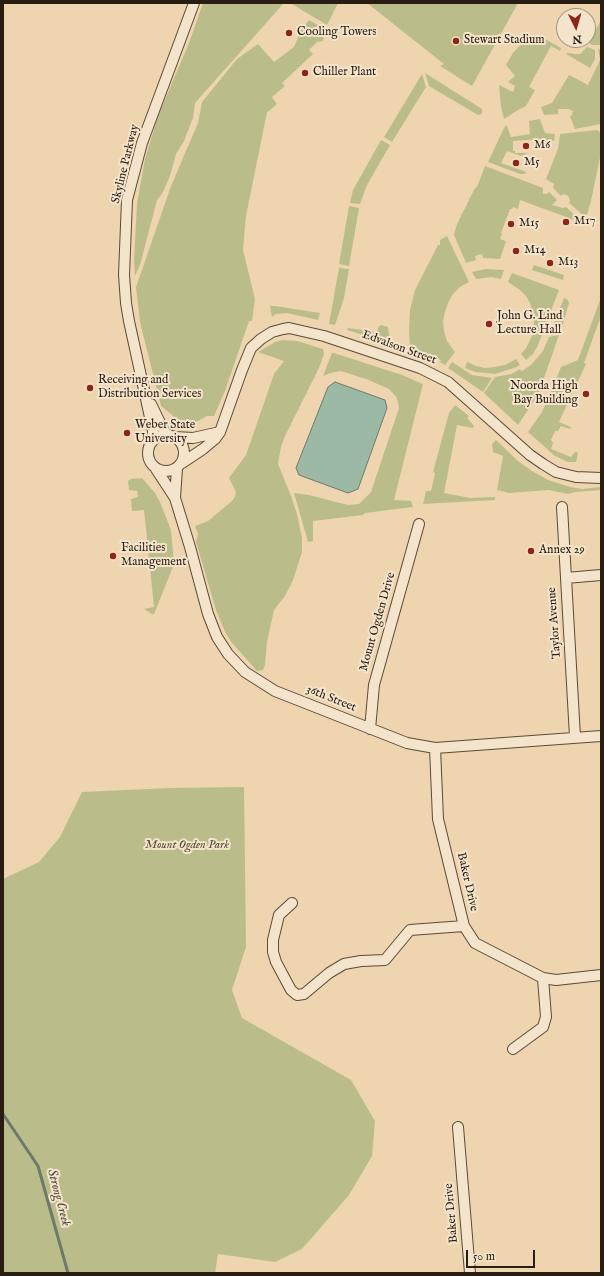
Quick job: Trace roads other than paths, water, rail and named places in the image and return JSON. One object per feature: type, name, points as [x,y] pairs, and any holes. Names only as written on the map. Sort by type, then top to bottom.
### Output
[{"type":"street","name":"Skyline Parkway","points":[[152,442],[153,431],[150,423],[144,386],[126,303],[124,275],[127,200],[142,143],[194,3]]},
{"type":"street","name":"Edvalson Street","points":[[179,465],[203,449],[215,439],[220,432],[251,348],[261,339],[277,330],[295,329],[324,336],[420,368],[448,382],[530,455],[556,472],[576,477],[601,478]]},
{"type":"street","name":"Skyline Parkway","points":[[144,386],[164,431],[172,437]]},
{"type":"street","points":[[172,437],[182,444],[184,449],[184,454],[179,465],[166,472],[156,469],[149,461],[148,451],[152,442],[160,436],[193,438],[220,432]]},
{"type":"street","name":"36th Street","points":[[174,498],[179,465]]},
{"type":"street","name":"36th Street","points":[[156,469],[174,498],[190,547],[208,614],[218,637],[228,654],[245,672],[275,691],[406,743],[435,748],[601,736]]},
{"type":"street","name":"Taylor Avenue","points":[[562,507],[575,738]]},
{"type":"street","name":"Mount Ogden Drive","points":[[370,729],[374,686],[419,524]]},
{"type":"street","points":[[566,578],[601,575]]},
{"type":"street","name":"Baker Drive","points":[[435,748],[438,819],[464,926],[475,943],[543,978]]},
{"type":"street","points":[[292,903],[279,915],[273,940],[273,952],[276,962],[291,990],[297,995],[304,994],[329,973],[344,964],[361,960],[385,960],[410,930],[464,926]]},
{"type":"street","points":[[513,1049],[542,1028],[546,1017],[543,978],[556,980],[601,975]]},
{"type":"street","name":"Baker Drive","points":[[458,1127],[470,1273]]},
{"type":"waterway","name":"Strong Creek","points":[[3,1114],[38,1166],[68,1273]]},
{"type":"place","name":"Cooling Towers","points":[[289,33]]},
{"type":"place","name":"Stewart Stadium","points":[[456,41]]},
{"type":"place","name":"Chiller Plant","points":[[305,73]]},
{"type":"place","name":"M6","points":[[526,146]]},
{"type":"place","name":"M5","points":[[516,163]]},
{"type":"place","name":"M17","points":[[566,222]]},
{"type":"place","name":"M15","points":[[511,224]]},
{"type":"place","name":"M14","points":[[516,251]]},
{"type":"place","name":"M13","points":[[550,263]]},
{"type":"place","name":"John G. Lind Lecture Hall","points":[[489,324]]},
{"type":"place","name":"Receiving and Distribution Services","points":[[90,388]]},
{"type":"place","name":"Noorda High Bay Building","points":[[586,394]]},
{"type":"place","name":"Weber State University","points":[[127,433]]},
{"type":"place","name":"Annex 29","points":[[531,551]]},
{"type":"place","name":"Facilities Management","points":[[113,556]]},
{"type":"park label","name":"Mount Ogden Park","points":[[187,846]]}]
